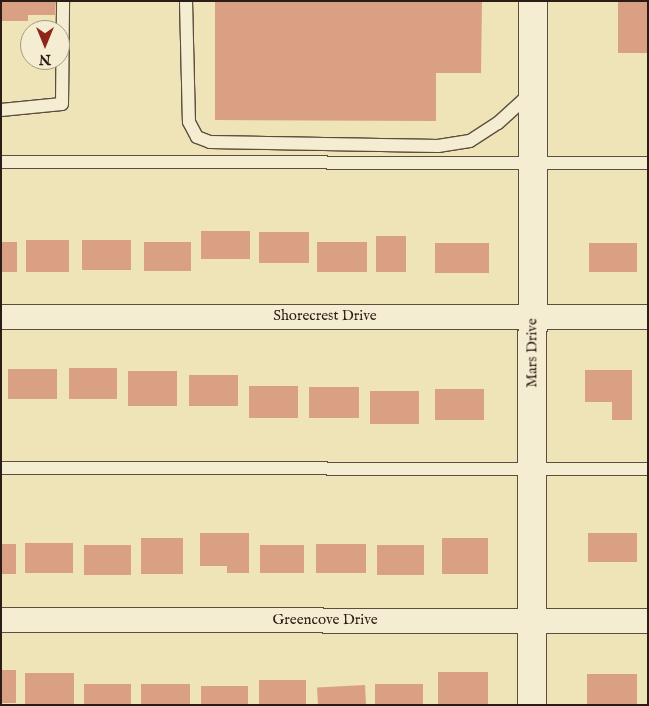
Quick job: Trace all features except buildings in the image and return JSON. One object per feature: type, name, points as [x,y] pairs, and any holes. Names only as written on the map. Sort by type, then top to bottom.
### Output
[{"type":"street","name":"Mars Drive","points":[[532,705],[533,1]]},
{"type":"street","name":"Shorecrest Drive","points":[[1,317],[648,316]]},
{"type":"street","name":"Greencove Drive","points":[[1,620],[648,621]]},
{"type":"lane","points":[[1,110],[62,104],[63,1]]},
{"type":"lane","points":[[186,1],[189,122],[196,137],[210,142],[438,146],[470,141],[498,123],[533,92]]},
{"type":"lane","points":[[1,162],[648,163]]},
{"type":"lane","points":[[1,468],[648,469]]}]
